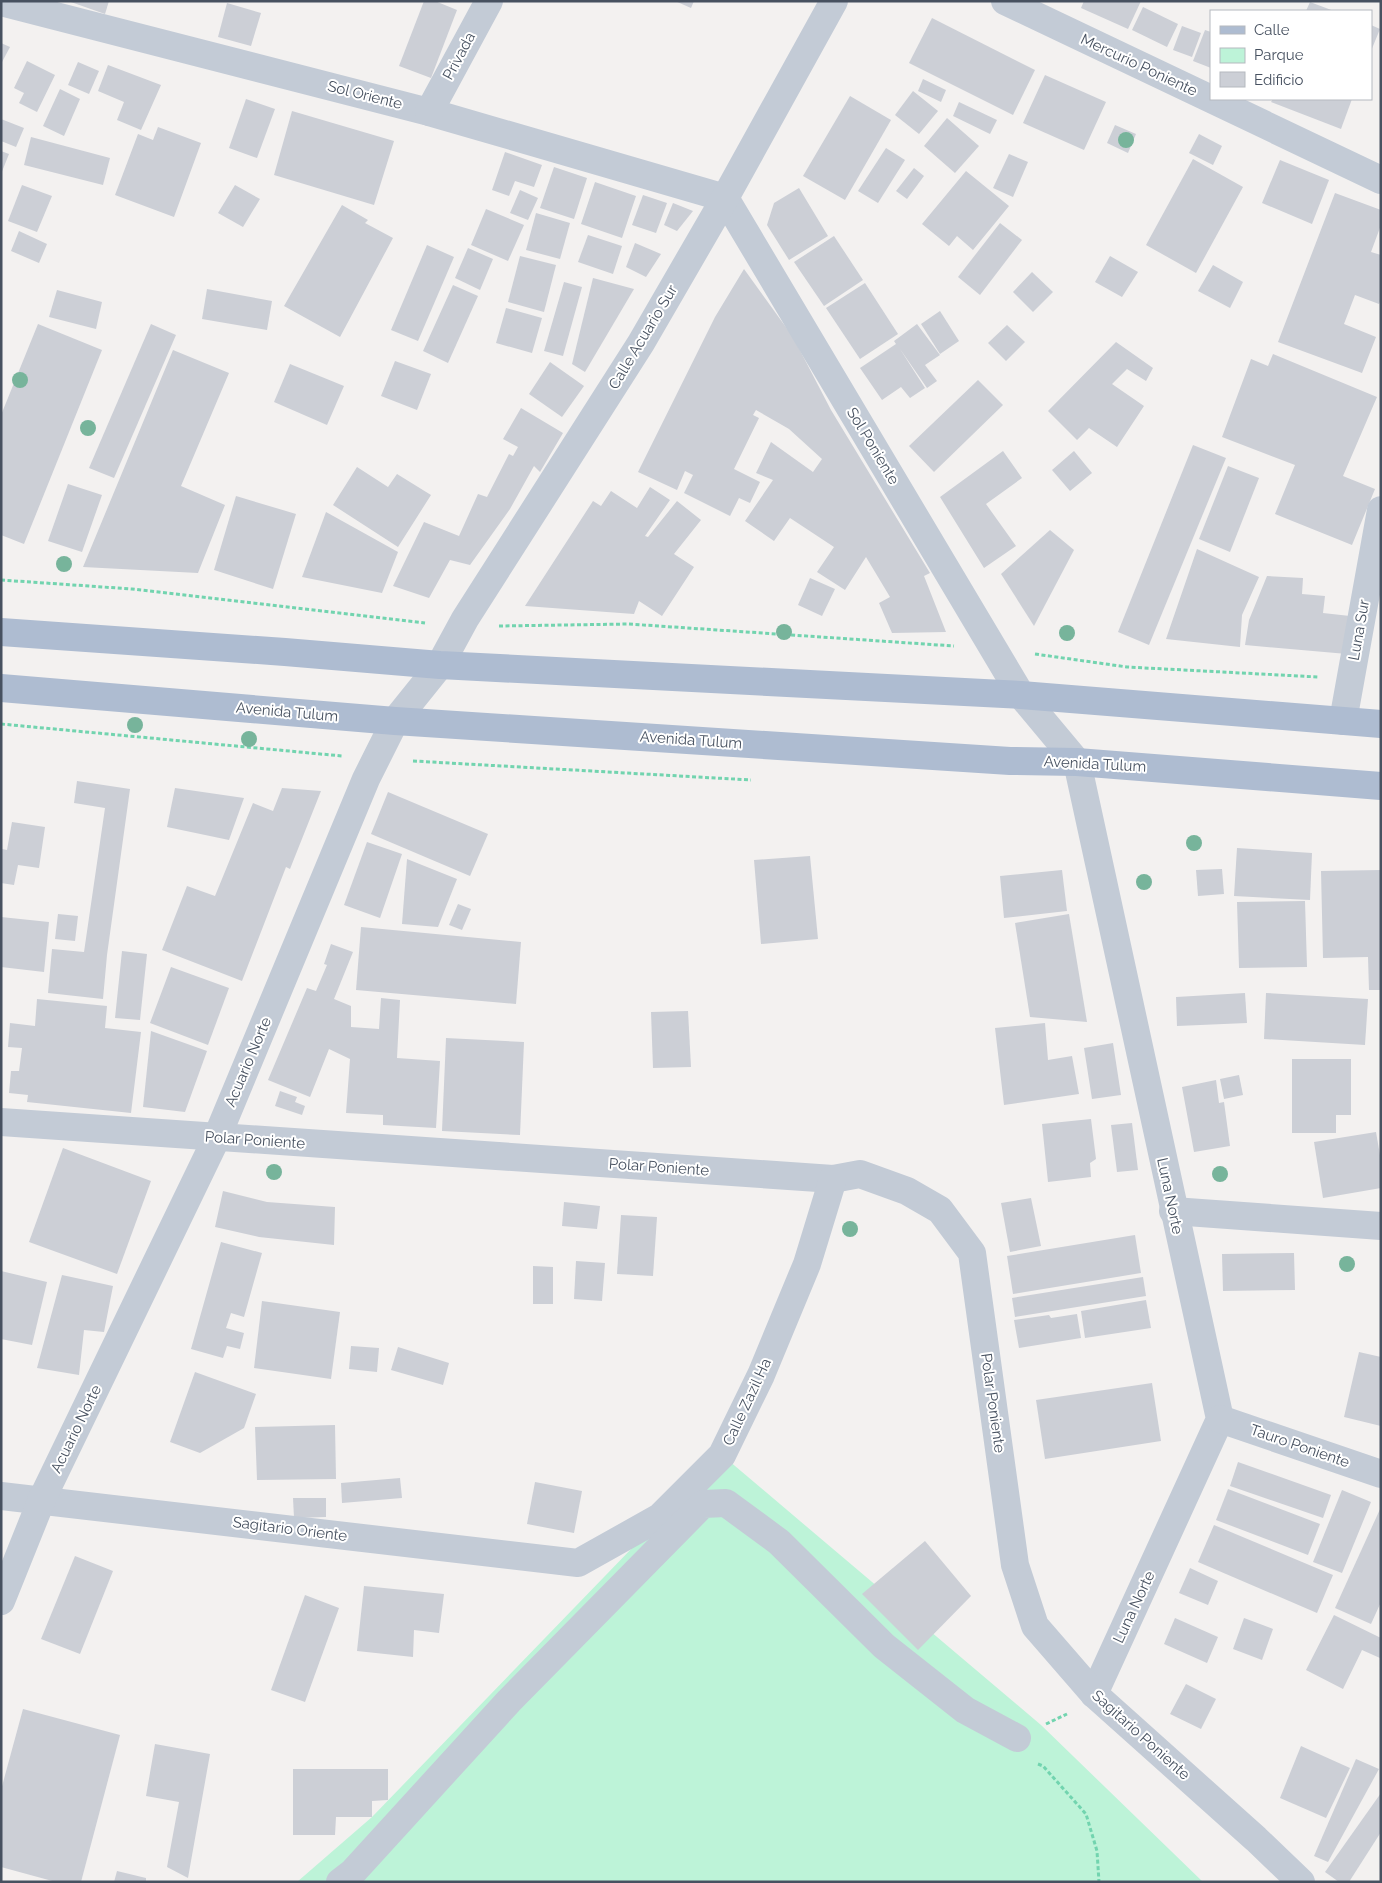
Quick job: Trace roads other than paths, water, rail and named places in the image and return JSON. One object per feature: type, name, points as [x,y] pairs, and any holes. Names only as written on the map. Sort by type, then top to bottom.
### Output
[{"type":"main road","points":[[1,632],[276,651],[440,665],[1021,695],[1381,724]]},
{"type":"main road","name":"Avenida Tulum","points":[[1,688],[395,721],[1000,760],[1077,762],[1381,786]]},
{"type":"street","name":"Privada","points":[[429,112],[489,1]]},
{"type":"street","name":"Calle Acuario Sur","points":[[440,665],[460,627],[641,344],[725,198],[834,1]]},
{"type":"street","name":"Mercurio Poniente","points":[[1005,1],[1210,99]]},
{"type":"street","name":"Sol Oriente","points":[[1,2],[429,112],[725,198]]},
{"type":"street","name":"Mercurio Poniente","points":[[1213,100],[1381,180]]},
{"type":"street","name":"Sol Poniente","points":[[725,198],[1021,695]]},
{"type":"street","name":"Luna Sur","points":[[1343,721],[1381,510]]},
{"type":"street","name":"Acuario Norte","points":[[1,1602],[42,1499],[217,1137],[366,778],[395,721],[440,665]]},
{"type":"street","name":"Luna Norte","points":[[1021,695],[1077,762],[1220,1419],[1094,1694]]},
{"type":"street","name":"Polar Poniente","points":[[1,1122],[833,1179],[860,1174],[907,1191],[940,1210],[972,1253],[1015,1565]]},
{"type":"street","name":"Calle Zazil Ha","points":[[578,1563],[660,1517],[722,1455],[761,1375],[807,1264],[833,1179]]},
{"type":"street","points":[[1174,1212],[1381,1226]]},
{"type":"street","name":"Tauro Poniente","points":[[1220,1419],[1381,1474]]},
{"type":"street","name":"Sagitario Oriente","points":[[1,1496],[42,1499],[578,1563]]},
{"type":"street","points":[[340,1882],[353,1872],[509,1701],[703,1504],[726,1503],[779,1542],[884,1646],[965,1710],[1017,1738]]},
{"type":"street","name":"Sagitario Poniente","points":[[1015,1565],[1034,1626],[1094,1694],[1256,1839],[1301,1882]]}]
